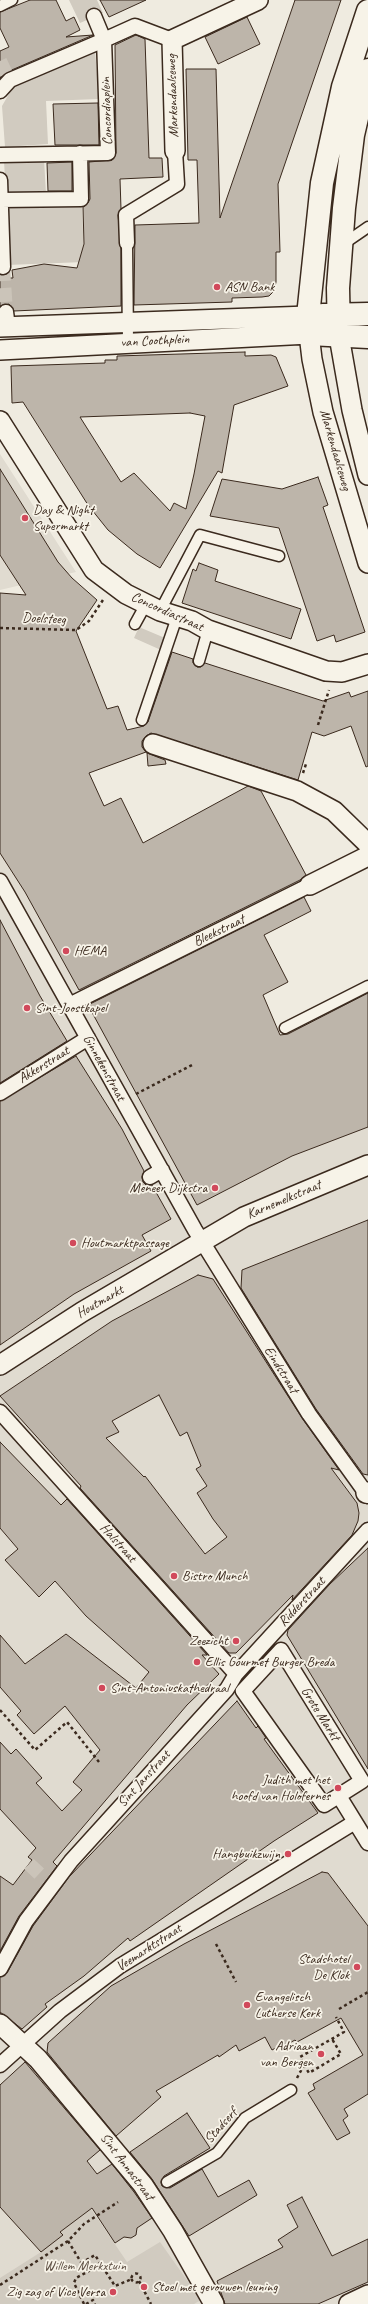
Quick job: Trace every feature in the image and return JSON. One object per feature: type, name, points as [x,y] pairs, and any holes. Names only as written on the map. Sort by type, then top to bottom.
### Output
[{"type":"main road","name":"Markendaalseweg","points":[[308,325],[322,183],[344,87],[368,11]]},
{"type":"main road","name":"Markendaalseweg","points":[[339,336],[337,314],[340,246],[346,186],[353,135],[368,70]]},
{"type":"main road","points":[[322,183],[346,186]]},
{"type":"main road","points":[[308,325],[337,314],[368,314]]},
{"type":"main road","points":[[308,325],[339,336],[368,338]]},
{"type":"street","name":"Markendaalseweg","points":[[175,150],[172,40],[258,0]]},
{"type":"street","name":"Concordiaplein","points":[[0,155],[108,153],[104,40],[94,16]]},
{"type":"street","points":[[0,91],[8,78],[104,40],[135,26],[172,40]]},
{"type":"street","points":[[127,243],[126,215],[177,184],[175,150]]},
{"type":"street","points":[[1,200],[81,199],[80,153]]},
{"type":"street","points":[[0,180],[3,267]]},
{"type":"street","name":"van Coothplein","points":[[5,322],[308,325]]},
{"type":"street","name":"Markendaalseweg","points":[[308,325],[312,358],[322,407],[368,563]]},
{"type":"street","name":"van Coothplein","points":[[0,350],[128,342],[308,325]]},
{"type":"street","name":"Markendaalseweg","points":[[339,336],[352,410],[368,475]]},
{"type":"street","name":"Concordiastraat","points":[[0,421],[81,552],[94,570],[113,585],[161,611],[192,622],[208,630],[334,673]]},
{"type":"street","points":[[334,673],[368,664]]},
{"type":"street","points":[[153,744],[297,791],[334,811],[368,844]]},
{"type":"street","name":"Bleekstraat","points":[[69,1005],[368,856]]},
{"type":"street","name":"Ginnekenstraat","points":[[0,881],[123,1101],[156,1174],[202,1242]]},
{"type":"street","name":"Akkerstraat","points":[[0,1093],[88,1038]]},
{"type":"street","name":"Karnemelkstraat","points":[[202,1242],[262,1208],[368,1165]]},
{"type":"street","name":"Houtmarkt","points":[[0,1365],[82,1312],[202,1242]]},
{"type":"street","name":"Eindstraat","points":[[202,1242],[309,1414],[367,1494]]},
{"type":"street","name":"Halstraat","points":[[0,1412],[236,1674]]},
{"type":"street","name":"Ridderstraat","points":[[236,1674],[368,1530]]},
{"type":"street","name":"Grote Markt","points":[[281,1650],[362,1781],[339,1796],[324,1805],[243,1691],[281,1650]]},
{"type":"street","points":[[248,1660],[260,1672]]},
{"type":"street","name":"Sint Janstraat","points":[[2,1960],[48,1881],[92,1838],[227,1689],[236,1674]]},
{"type":"street","points":[[339,1796],[368,1843]]},
{"type":"street","name":"Veemarktstraat","points":[[0,2065],[21,2045],[80,1996],[127,1962],[355,1822]]},
{"type":"street","name":"Sint Annastraat","points":[[0,2024],[21,2045],[38,2059],[153,2190],[173,2231],[214,2304]]},
{"type":"street","points":[[349,2304],[368,2295]]},
{"type":"lane","points":[[0,6],[12,0]]},
{"type":"lane","points":[[340,246],[368,227]]},
{"type":"lane","points":[[127,243],[128,342]]},
{"type":"lane","points":[[142,720],[161,611],[200,535],[279,556]]},
{"type":"lane","points":[[135,624],[161,611]]},
{"type":"lane","points":[[199,661],[208,630]]},
{"type":"lane","points":[[285,1028],[368,986]]},
{"type":"lane","name":"Stadserf","points":[[168,2182],[217,2153],[245,2118],[291,2090]]},
{"type":"path","name":"Doelsteeg","points":[[0,628],[76,630],[89,621],[113,585]]},
{"type":"path","points":[[318,725],[334,673]]},
{"type":"path","points":[[123,1101],[194,1064]]},
{"type":"path","points":[[0,1710],[35,1750],[67,1722],[99,1762]]},
{"type":"path","points":[[216,1944],[236,1982]]},
{"type":"path","points":[[339,2009],[368,1992]]},
{"type":"path","points":[[332,2039],[341,2054],[309,2073],[300,2057],[344,2032],[336,2017]]},
{"type":"path","points":[[291,2090],[304,2065]]},
{"type":"path","points":[[0,2285],[68,2241],[84,2224],[118,2202]]},
{"type":"path","points":[[68,2241],[87,2272]]},
{"type":"path","points":[[81,2263],[95,2255],[100,2265],[115,2286],[132,2278],[132,2275],[139,2274],[141,2277],[139,2281],[151,2304]]},
{"type":"path","points":[[95,2304],[93,2300],[85,2304],[74,2283],[76,2278],[100,2265]]},
{"type":"path","points":[[132,2278],[134,2282],[139,2281]]},
{"type":"shaded area","points":[[0,454],[76,572],[0,590]]},
{"type":"shaded area","points":[[0,749],[204,1119],[368,1091],[368,2304],[0,2304]]},
{"type":"green space","points":[[69,0],[97,0],[103,13],[80,23]]},
{"type":"green space","points":[[95,51],[99,99],[46,101],[48,144],[5,147],[2,106],[13,87],[49,68]]},
{"type":"green space","points":[[44,159],[46,194],[6,196],[4,161]]},
{"type":"green space","points":[[82,203],[84,262],[7,265],[5,206]]},
{"type":"green space","points":[[139,627],[165,638],[161,650],[134,638]]},
{"type":"green space","name":"Willem Merkxtuin","points":[[91,2209],[127,2262],[160,2242],[201,2300],[194,2304],[0,2304],[0,2278],[41,2252],[62,2234],[60,2232]]},
{"type":"building","points":[[30,0],[56,0],[66,21],[74,17],[80,30],[66,37],[93,35],[7,72],[0,78],[0,51],[9,47],[0,28],[0,12]]},
{"type":"building","points":[[100,0],[146,0],[109,17]]},
{"type":"building","points":[[295,0],[341,0],[278,184],[280,252],[276,252],[276,282],[274,291],[269,296],[232,298],[232,302],[134,305],[135,225],[199,223],[197,160],[188,160],[186,69],[216,69],[220,218]]},
{"type":"building","points":[[247,17],[260,44],[218,64],[205,37]]},
{"type":"building","points":[[136,35],[145,39],[149,158],[162,158],[163,177],[120,179],[121,209],[118,215],[121,248],[121,306],[14,311],[9,304],[0,306],[0,278],[13,278],[12,270],[44,264],[77,268],[84,244],[83,207],[90,199],[89,162],[112,160],[116,153],[115,45]]},
{"type":"building","points":[[98,103],[99,145],[55,145],[53,104]]},
{"type":"building","points":[[72,162],[72,191],[48,191],[47,163]]},
{"type":"building","points":[[245,352],[245,356],[271,355],[276,357],[288,386],[234,405],[222,473],[218,471],[160,568],[137,554],[108,530],[88,505],[23,402],[12,403],[11,366],[105,363],[105,360],[117,360],[117,356]],"holes":[[[190,413],[205,416],[186,509],[174,503],[170,511],[134,473],[121,482],[80,417]]]},
{"type":"building","points":[[0,469],[58,562],[72,578],[97,600],[76,631],[107,709],[118,706],[127,730],[144,726],[148,722],[172,652],[193,659],[193,663],[197,667],[201,667],[205,663],[323,701],[349,692],[351,697],[368,691],[368,766],[366,767],[351,726],[324,736],[312,732],[298,780],[151,733],[142,741],[142,747],[146,752],[89,773],[104,806],[121,798],[143,843],[248,786],[261,791],[306,875],[300,880],[79,990],[25,892],[0,853],[0,593],[26,595],[0,555]]},
{"type":"building","points":[[318,477],[328,505],[323,507],[365,632],[336,642],[334,635],[317,641],[279,528],[210,516],[222,479],[282,489]]},
{"type":"building","points":[[199,563],[218,570],[215,581],[301,609],[291,639],[182,603],[193,569],[196,571]]},
{"type":"building","points":[[147,753],[165,760],[166,764],[148,766]]},
{"type":"building","points":[[304,897],[311,911],[264,935],[288,982],[263,995],[280,1035],[288,1034],[368,993],[368,1127],[292,1156],[197,1205],[88,1005]]},
{"type":"building","points":[[0,920],[40,996],[67,1041],[0,1083]]},
{"type":"building","name":"Houtmarktpassage","points":[[76,1056],[122,1129],[144,1171],[142,1177],[143,1182],[146,1185],[152,1185],[171,1219],[142,1235],[151,1251],[74,1294],[0,1345],[0,1101]]},
{"type":"building","points":[[368,1220],[368,1475],[363,1474],[316,1409],[241,1288],[242,1270]]},
{"type":"building","points":[[198,1275],[213,1279],[302,1418],[339,1470],[331,1468],[357,1503],[359,1513],[358,1521],[352,1535],[292,1600],[293,1595],[236,1653],[229,1653],[80,1488],[81,1486],[0,1396],[112,1321]],"holes":[[[159,1395],[180,1436],[187,1432],[201,1466],[196,1469],[207,1486],[197,1493],[213,1519],[227,1537],[205,1554],[145,1476],[144,1477],[106,1438],[119,1432],[112,1421]]]},
{"type":"building","points":[[0,1442],[61,1505],[67,1499],[207,1655],[202,1655],[219,1674],[187,1705],[53,1862],[57,1866],[19,1916],[0,1951],[0,1876],[13,1885],[32,1860],[28,1857],[36,1848],[0,1809],[0,1742],[11,1754],[16,1749],[42,1778],[36,1783],[62,1811],[82,1790],[73,1782],[100,1750],[65,1706],[34,1734],[17,1715],[21,1711],[0,1687],[0,1635],[25,1664],[66,1634],[136,1688],[149,1672],[86,1616],[55,1581],[39,1597],[5,1560],[18,1549],[0,1528]]},
{"type":"building","points":[[368,1548],[368,1769],[287,1635],[288,1630],[330,1584]]},
{"type":"building","points":[[237,1701],[256,1728],[258,1726],[266,1738],[264,1739],[318,1813],[274,1841],[130,1941],[128,1938],[84,1976],[45,2004],[47,2007],[22,2029],[0,2012],[0,1977],[7,1973],[33,1926],[69,1877]]},
{"type":"building","points":[[322,1872],[328,1873],[368,1926],[368,2094],[344,2109],[348,2116],[343,2120],[350,2133],[337,2140],[308,2093],[315,2089],[313,2084],[363,2055],[341,2018],[297,2042],[295,2040],[272,2050],[265,2037],[239,2051],[236,2045],[219,2057],[218,2055],[156,2091],[161,2097],[116,2136],[47,2052],[48,2043],[111,1986],[184,1944]]},
{"type":"building","points":[[25,2062],[100,2150],[87,2161],[97,2174],[112,2164],[152,2218],[137,2228],[136,2235],[131,2238],[124,2237],[115,2243],[92,2208],[60,2232],[63,2235],[41,2252],[0,2207],[0,2085]]},
{"type":"building","points":[[187,2113],[210,2148],[164,2176],[161,2182],[162,2186],[170,2188],[202,2169],[218,2197],[249,2180],[257,2195],[189,2236],[152,2179],[130,2152]]},
{"type":"building","points":[[302,2197],[332,2256],[368,2239],[368,2282],[318,2304],[225,2304],[217,2281],[283,2247],[278,2240],[298,2227],[287,2205]]},
{"type":"tunnel","points":[[0,61],[7,76]]},
{"type":"tunnel","points":[[3,267],[6,312]]},
{"type":"tunnel","points":[[29,1864],[44,1878]]},
{"type":"place","name":"ASN Bank","points":[[217,287]]},
{"type":"place","name":"Day & Night Supermarkt","points":[[25,518]]},
{"type":"place","name":"HEMA","points":[[66,951]]},
{"type":"place","name":"Sint-Joostkapel","points":[[27,1008]]},
{"type":"place","name":"Meneer Dijkstra","points":[[215,1188]]},
{"type":"place","name":"Houtmarktpassage","points":[[73,1243]]},
{"type":"place","name":"Bistro Munch","points":[[174,1576]]},
{"type":"place","name":"Zeezicht","points":[[236,1641]]},
{"type":"place","name":"Ellis Gourmet Burger Breda","points":[[197,1662]]},
{"type":"place","name":"Sint-Antoniuskathedraal","points":[[102,1688]]},
{"type":"place","name":"Judith met het hoofd van Holofernes","points":[[338,1788]]},
{"type":"place","name":"Hangbuikzwijn","points":[[288,1854]]},
{"type":"place","name":"Stadshotel De Klok","points":[[357,1967]]},
{"type":"place","name":"Evangelisch Lutherse Kerk","points":[[247,2005]]},
{"type":"place","name":"Adriaan van Bergen","points":[[321,2054]]},
{"type":"place","name":"Stoel met gevouwen leuning","points":[[144,2287]]},
{"type":"place","name":"Zig zag of Vice Versa","points":[[113,2292]]}]
